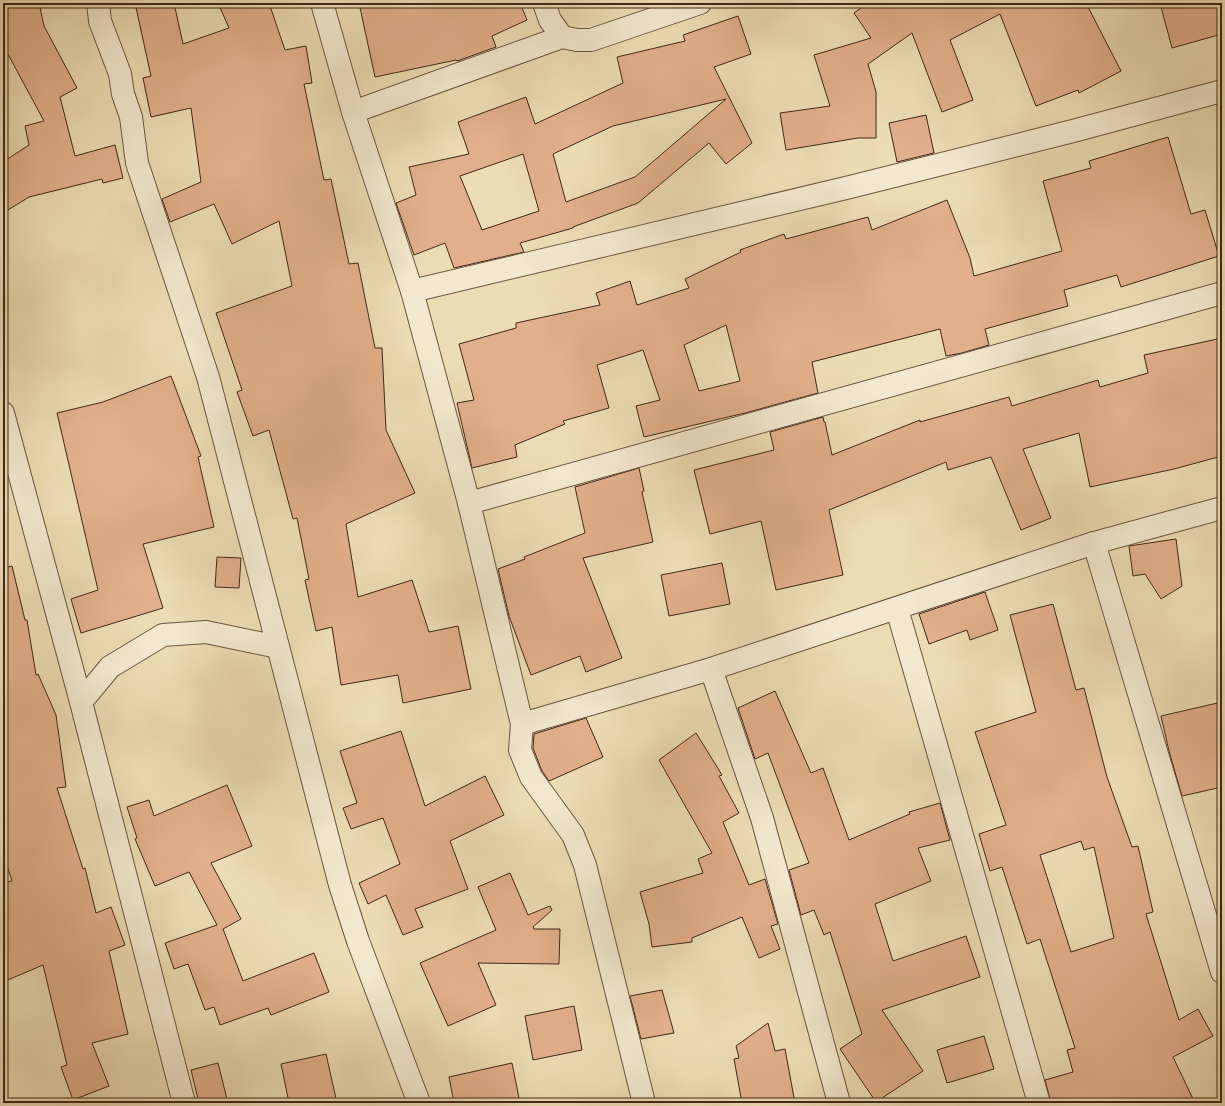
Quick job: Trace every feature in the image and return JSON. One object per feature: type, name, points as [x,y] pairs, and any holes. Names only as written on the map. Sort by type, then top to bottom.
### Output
[{"type":"street","points":[[98,3],[100,21],[120,74],[123,94],[131,117],[137,163],[208,377],[340,885],[358,941],[418,1103]]},
{"type":"street","points":[[322,3],[353,112],[412,291],[469,503],[522,724],[520,750],[531,777],[573,835],[585,865],[644,1103]]},
{"type":"street","points":[[544,3],[550,20],[562,37]]},
{"type":"street","points":[[353,112],[562,37],[577,40],[591,40],[700,3]]},
{"type":"street","points":[[412,291],[846,188],[1073,131],[1222,91]]},
{"type":"street","points":[[469,503],[1222,293]]},
{"type":"street","points":[[3,413],[81,702],[184,1103]]},
{"type":"street","points":[[522,724],[711,669],[1094,543],[1222,508]]},
{"type":"street","points":[[1094,543],[1222,972]]},
{"type":"street","points":[[896,609],[1039,1103]]},
{"type":"street","points":[[81,702],[110,667],[163,635],[206,632],[278,647]]},
{"type":"street","points":[[711,669],[762,818],[839,1103]]},
{"type":"building","points":[[3,3],[39,3],[44,26],[77,88],[60,97],[75,156],[115,145],[123,178],[103,183],[102,179],[29,197],[3,213],[3,162],[29,145],[25,126],[44,121],[3,45]]},
{"type":"building","points":[[135,3],[174,3],[183,44],[229,28],[218,3],[269,3],[285,50],[306,46],[312,83],[304,84],[324,180],[331,179],[349,264],[358,263],[375,348],[382,348],[386,430],[415,493],[346,524],[358,597],[412,580],[429,632],[458,626],[471,689],[403,703],[398,675],[341,685],[332,627],[316,631],[305,580],[309,579],[297,518],[293,519],[269,430],[253,436],[237,392],[242,390],[216,313],[292,286],[279,221],[232,244],[214,204],[170,222],[162,199],[201,182],[191,108],[151,117],[143,78],[151,76]]},
{"type":"building","points":[[359,3],[520,3],[527,20],[492,36],[496,47],[457,61],[375,77]]},
{"type":"building","points":[[868,3],[1086,3],[1121,71],[1079,93],[1078,90],[1036,106],[1000,14],[950,40],[973,100],[942,112],[912,33],[868,64],[876,92],[876,138],[858,138],[786,150],[780,113],[830,106],[814,55],[871,38],[854,13]]},
{"type":"building","points":[[1160,3],[1222,3],[1222,34],[1172,48]]},
{"type":"building","points":[[738,16],[751,54],[714,67],[752,143],[726,164],[709,143],[638,203],[573,228],[520,243],[524,252],[454,268],[445,243],[414,255],[396,203],[416,195],[409,167],[469,154],[458,122],[526,97],[535,124],[623,83],[617,57],[685,41],[683,35]],"holes":[[[726,99],[635,177],[566,202],[553,154],[613,126]],[[523,154],[539,211],[482,230],[460,176]]]},
{"type":"building","points":[[926,115],[934,153],[897,162],[889,123]]},
{"type":"building","points":[[1168,137],[1191,214],[1205,210],[1219,256],[1121,287],[1117,275],[1064,290],[1068,306],[985,329],[989,345],[962,353],[946,356],[940,329],[812,362],[818,393],[745,413],[644,437],[636,406],[660,400],[643,350],[597,365],[609,408],[563,421],[565,424],[515,445],[517,457],[472,468],[457,403],[474,400],[459,344],[516,328],[516,323],[600,305],[596,293],[630,281],[637,305],[689,288],[685,279],[741,252],[740,250],[784,234],[786,239],[868,217],[872,230],[947,200],[970,258],[974,276],[1062,251],[1043,181],[1091,168],[1089,161]],"holes":[[[726,325],[740,381],[699,391],[684,345]]]},
{"type":"building","points":[[1222,338],[1222,456],[1174,469],[1090,487],[1079,433],[1023,449],[1051,518],[1021,530],[991,457],[948,470],[946,462],[829,510],[843,575],[776,590],[761,521],[710,534],[694,470],[774,450],[770,432],[823,417],[832,455],[920,420],[920,422],[1009,397],[1012,406],[1098,380],[1100,387],[1148,373],[1144,355]]},
{"type":"building","points":[[171,376],[201,456],[198,457],[214,527],[143,544],[163,608],[81,633],[71,599],[98,590],[57,413],[103,402]]},
{"type":"building","points":[[639,468],[644,491],[642,492],[653,542],[583,558],[622,658],[586,672],[580,656],[531,675],[509,616],[498,569],[585,533],[575,487]]},
{"type":"building","points":[[1176,539],[1182,586],[1161,599],[1145,574],[1133,576],[1129,546]]},
{"type":"building","points":[[217,557],[241,558],[239,588],[215,587]]},
{"type":"building","points":[[722,563],[730,604],[669,616],[661,575]]},
{"type":"building","points":[[12,566],[25,620],[27,620],[36,675],[38,674],[56,715],[66,787],[57,788],[83,869],[85,868],[96,913],[111,907],[125,945],[109,951],[128,1034],[92,1043],[109,1086],[73,1100],[61,1067],[67,1065],[43,965],[3,982],[3,883],[12,881],[3,852],[3,568]]},
{"type":"building","points":[[985,592],[998,630],[970,640],[967,630],[929,644],[919,614]]},
{"type":"building","points":[[1053,604],[1076,690],[1084,688],[1107,777],[1132,847],[1138,846],[1153,912],[1146,914],[1179,1020],[1198,1009],[1213,1036],[1173,1057],[1195,1103],[1051,1103],[1045,1080],[1073,1072],[1067,1050],[1075,1048],[1040,939],[1027,944],[1002,867],[990,871],[979,834],[1006,825],[975,732],[1036,712],[1010,615]],"holes":[[[1081,841],[1084,850],[1094,847],[1114,938],[1071,952],[1040,855]]]},
{"type":"building","points":[[775,691],[811,773],[823,768],[849,840],[910,814],[909,812],[940,803],[950,840],[918,848],[931,881],[875,904],[893,961],[966,936],[980,977],[882,1010],[923,1071],[876,1102],[840,1049],[862,1034],[830,932],[824,935],[814,910],[801,915],[789,870],[809,863],[768,753],[755,759],[738,708]]},
{"type":"building","points":[[1222,702],[1222,787],[1182,796],[1161,716]]},
{"type":"building","points":[[586,718],[603,757],[549,781],[542,771],[533,748],[534,734]]},
{"type":"building","points":[[401,731],[425,806],[485,776],[504,815],[450,841],[468,889],[415,909],[423,927],[403,935],[386,895],[368,904],[359,883],[400,864],[383,818],[351,829],[343,808],[357,803],[340,751]]},
{"type":"building","points":[[696,733],[722,775],[719,776],[739,813],[723,822],[749,885],[765,879],[778,924],[771,926],[780,949],[759,958],[742,917],[692,938],[692,942],[652,947],[649,924],[640,892],[703,873],[698,859],[712,853],[659,760]]},
{"type":"building","points":[[227,785],[252,846],[211,863],[241,919],[223,929],[243,981],[314,953],[329,992],[271,1015],[268,1008],[220,1025],[214,1007],[205,1010],[188,964],[174,969],[165,943],[217,925],[189,872],[155,886],[135,839],[137,838],[127,807],[149,800],[154,816]]},
{"type":"building","points":[[510,873],[528,915],[550,906],[552,910],[533,927],[534,929],[560,929],[559,964],[478,963],[496,1005],[448,1026],[420,963],[496,930],[478,887]]},
{"type":"building","points":[[662,990],[674,1033],[641,1039],[630,996]]},
{"type":"building","points":[[574,1006],[582,1050],[533,1060],[525,1016]]},
{"type":"building","points":[[768,1023],[775,1051],[785,1049],[795,1103],[742,1103],[734,1059],[739,1058],[736,1046]]},
{"type":"building","points":[[984,1036],[994,1069],[947,1083],[937,1050]]},
{"type":"building","points":[[326,1054],[337,1103],[289,1103],[281,1064]]},
{"type":"building","points":[[218,1063],[228,1103],[199,1103],[191,1070]]},
{"type":"building","points":[[512,1063],[520,1103],[454,1103],[449,1077]]}]
